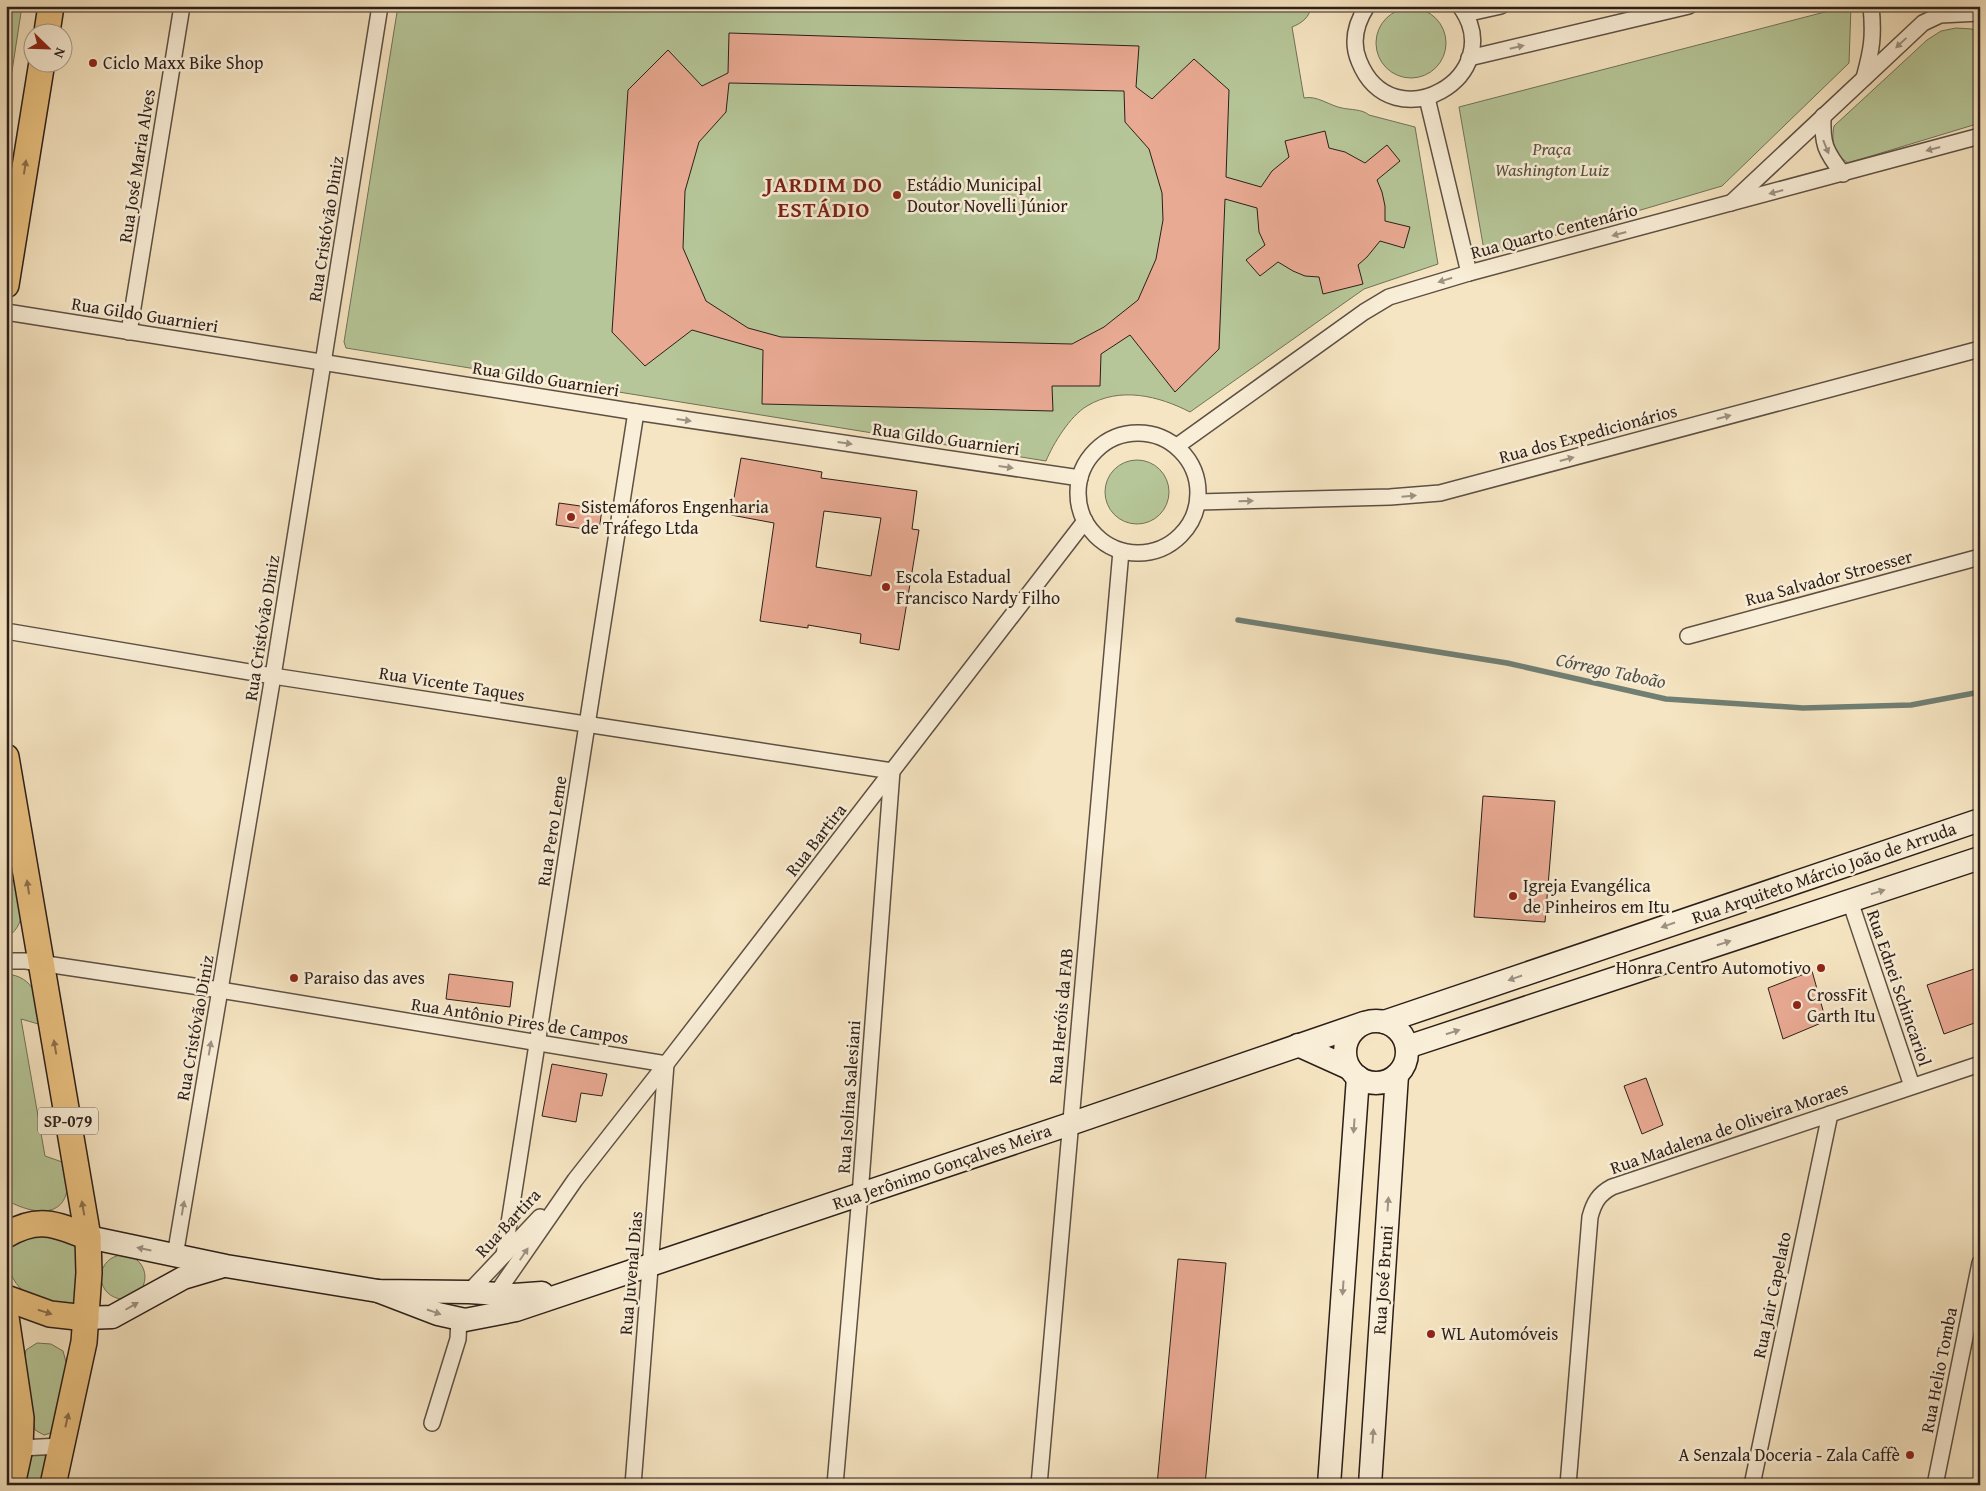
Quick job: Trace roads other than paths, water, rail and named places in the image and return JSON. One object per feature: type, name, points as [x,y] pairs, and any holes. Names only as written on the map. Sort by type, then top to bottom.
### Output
[{"type":"main road","points":[[49,22],[51,6]]},
{"type":"main road","points":[[6,285],[40,72]]},
{"type":"main road","name":"SP-079","points":[[6,757],[88,1237],[89,1273],[84,1342],[53,1485]]},
{"type":"main road","points":[[6,1235],[19,1227],[34,1223],[50,1223],[88,1237]]},
{"type":"main road","points":[[6,1298],[50,1314],[72,1318],[86,1318]]},
{"type":"main road","points":[[6,1317],[21,1418],[13,1450],[12,1485]]},
{"type":"street","name":"Rua José Maria Alves","points":[[129,332],[182,6]]},
{"type":"street","name":"Rua Cristóvão Diniz","points":[[175,1256],[273,676],[380,6]]},
{"type":"street","points":[[1367,6],[1360,17],[1355,35],[1356,54],[1363,71],[1375,85],[1390,95],[1408,100],[1427,98],[1446,90],[1460,76],[1469,58],[1472,36],[1462,10],[1501,6]]},
{"type":"street","points":[[1469,58],[1654,10],[1689,6]]},
{"type":"street","points":[[1864,78],[1872,48],[1871,6]]},
{"type":"street","points":[[1730,204],[1924,22],[1940,15],[1980,13]]},
{"type":"street","points":[[1427,98],[1469,273]]},
{"type":"street","points":[[1823,116],[1822,138],[1830,156],[1843,174]]},
{"type":"street","name":"Rua Quarto Centenário","points":[[1177,446],[1364,312],[1390,297],[1469,273],[1980,136]]},
{"type":"street","name":"Rua Gildo Guarnieri","points":[[6,312],[636,412],[1080,478]]},
{"type":"street","name":"Rua dos Expedicionários","points":[[1198,502],[1390,497],[1440,493],[1980,349]]},
{"type":"street","name":"Rua Pero Leme","points":[[504,1255],[636,412]]},
{"type":"street","points":[[1145,432],[1162,437],[1177,446],[1187,457],[1194,471],[1198,486],[1198,502],[1194,516],[1186,529],[1176,540],[1150,552],[1135,553],[1121,551],[1100,540],[1085,521],[1078,493],[1080,478],[1086,462],[1097,448],[1111,439],[1128,433],[1145,432]]},
{"type":"street","name":"Rua Bartira","points":[[496,1294],[575,1180],[1085,521]]},
{"type":"street","name":"Rua Heróis da FAB","points":[[1039,1485],[1121,551]]},
{"type":"street","name":"Rua Salvador Stroesser","points":[[1688,636],[1980,557]]},
{"type":"street","name":"Rua Vicente Taques","points":[[6,631],[273,676],[892,771]]},
{"type":"street","name":"Rua Isolina Salesiani","points":[[835,1485],[860,1195],[892,771]]},
{"type":"street","name":"Rua Arquiteto Márcio João de Arruda","points":[[1374,1022],[1980,820]]},
{"type":"street","name":"Rua Arquiteto Márcio João de Arruda","points":[[1406,1047],[1980,858]]},
{"type":"street","name":"Rua Ednei Schincariol","points":[[1850,901],[1912,1086]]},
{"type":"street","name":"Rua Antônio Pires de Campos","points":[[6,961],[26,961],[220,990],[666,1064]]},
{"type":"street","points":[[1298,1045],[1354,1073],[1367,1082],[1378,1083],[1388,1081],[1397,1075],[1407,1057],[1403,1036],[1395,1027],[1374,1022],[1355,1029],[1347,1042],[1346,1058],[1354,1073],[1329,1485]]},
{"type":"street","name":"Rua Jerônimo Gonçalves Meira","points":[[378,1291],[464,1326],[586,1288],[1298,1045],[1374,1022]]},
{"type":"street","name":"Rua Juvenal Dias","points":[[633,1485],[666,1064]]},
{"type":"street","name":"Rua Madalena de Oliveira Moraes","points":[[1568,1485],[1590,1217],[1598,1196],[1612,1187],[1980,1064]]},
{"type":"street","name":"Rua José Bruni","points":[[1370,1485],[1397,1075]]},
{"type":"street","name":"Rua Jair Capelato","points":[[1752,1485],[1830,1114]]},
{"type":"street","name":"Rua Bartira","points":[[469,1292],[575,1180]]},
{"type":"street","name":"Rua Jerônimo Gonçalves Meira","points":[[88,1237],[226,1266],[378,1291],[522,1294],[586,1288]]},
{"type":"street","points":[[154,1293],[169,1270],[175,1256]]},
{"type":"street","name":"Rua Helio Tomba","points":[[1935,1485],[1980,1263]]},
{"type":"street","name":"Rua Jerônimo Gonçalves Meira","points":[[86,1318],[112,1317],[183,1278],[226,1266]]},
{"type":"street","points":[[464,1326],[458,1309],[461,1301],[469,1292]]},
{"type":"street","points":[[432,1423],[464,1326],[496,1294]]},
{"type":"street","points":[[13,1450],[61,1446]]},
{"type":"waterway","name":"Córrego Taboão","points":[[1238,620],[1507,663],[1666,699],[1803,708],[1911,705],[1980,692]]},
{"type":"place","name":"Ciclo Maxx Bike Shop","points":[[93,63]]},
{"type":"place","name":"Estádio Municipal Doutor Novelli Júnior","points":[[897,195]]},
{"type":"place","name":"Sistemáforos Engenharia de Tráfego Ltda","points":[[571,517]]},
{"type":"place","name":"Escola Estadual Francisco Nardy Filho","points":[[886,587]]},
{"type":"place","name":"Igreja Evangélica de Pinheiros em Itu","points":[[1513,896]]},
{"type":"place","name":"Honra Centro Automotivo","points":[[1821,968]]},
{"type":"place","name":"Paraiso das aves","points":[[294,978]]},
{"type":"place","name":"CrossFit Garth Itu","points":[[1797,1005]]},
{"type":"place","name":"WL Automóveis","points":[[1431,1334]]},
{"type":"place","name":"A Senzala Doceria - Zala Caffè","points":[[1910,1455]]},
{"type":"district","name":"JARDIM DO ESTÁDIO","points":[[824,196]]},
{"type":"park label","name":"Praça Washington Luiz","points":[[1552,159]]}]
